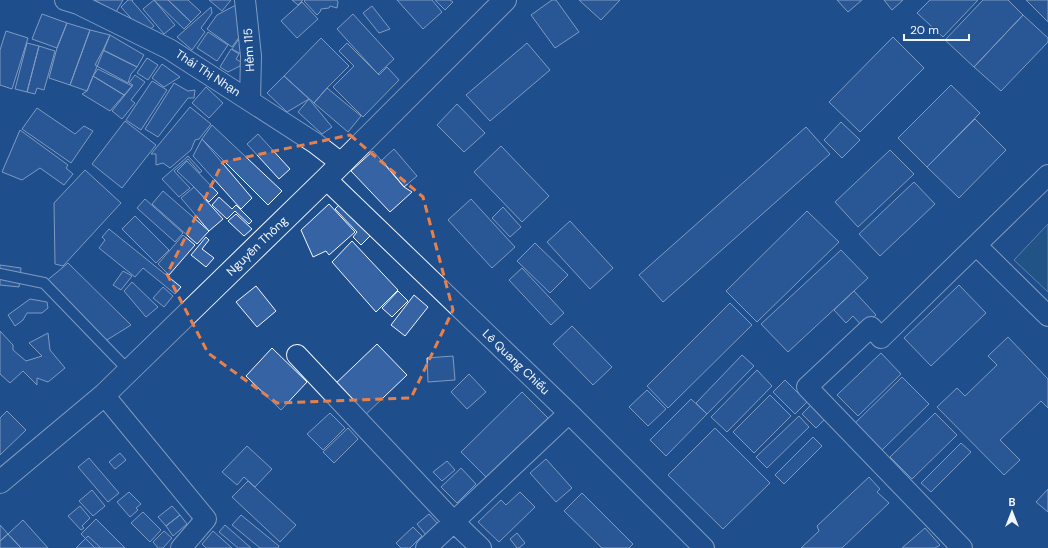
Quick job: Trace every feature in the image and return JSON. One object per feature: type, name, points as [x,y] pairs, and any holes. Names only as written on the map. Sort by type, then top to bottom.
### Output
[{"type":"street","name":"Thái Thị Nhạn","points":[[65,0],[78,4],[169,48],[315,143],[341,163]]},
{"type":"street","name":"Hẻm 115","points":[[245,0],[251,56],[250,101]]},
{"type":"street","name":"Nguyễn Thông","points":[[0,482],[104,395],[326,179],[505,0]]},
{"type":"street","points":[[962,548],[807,387],[871,327],[881,338],[977,246],[1048,175]]},
{"type":"street","name":"Lê Quang Chiểu","points":[[326,179],[569,413],[704,548]]},
{"type":"street","points":[[977,246],[1048,316]]},
{"type":"street","points":[[297,355],[454,522],[481,548]]},
{"type":"street","points":[[104,395],[206,519],[181,548]]},
{"type":"street","points":[[426,548],[569,413]]},
{"type":"lane","points":[[0,274],[44,283],[129,371]]},
{"type":"highlighted area","points":[[350,135],[423,197],[453,310],[411,398],[277,403],[208,353],[167,274],[223,162]]},
{"type":"shaded area","points":[[1048,224],[1048,292],[1014,260]]},
{"type":"building","points":[[94,0],[123,0],[116,12]]},
{"type":"building","points":[[128,0],[133,0],[132,1],[154,26],[145,34],[121,7]]},
{"type":"building","points":[[154,0],[168,0],[191,22],[184,29]]},
{"type":"building","points":[[154,0],[175,25],[164,34],[143,9]]},
{"type":"building","points":[[168,0],[188,0],[201,12],[191,22]]},
{"type":"building","points":[[209,0],[231,0],[222,11]]},
{"type":"building","points":[[292,0],[303,0],[298,5]]},
{"type":"building","points":[[337,0],[338,2],[337,8],[330,6],[329,8],[321,9],[317,15],[304,1]]},
{"type":"building","points":[[397,0],[432,0],[442,12],[423,29]]},
{"type":"building","points":[[435,0],[450,0],[453,2],[445,10]]},
{"type":"building","points":[[552,0],[556,0],[579,32],[555,48],[531,15]]},
{"type":"building","points":[[579,0],[620,0],[601,20]]},
{"type":"building","points":[[837,0],[862,0],[848,12]]},
{"type":"building","points":[[884,0],[903,0],[892,10]]},
{"type":"building","points":[[930,0],[978,0],[943,37],[917,13]]},
{"type":"building","points":[[983,0],[1008,0],[1023,15],[974,67],[945,40]]},
{"type":"building","points":[[1026,0],[1048,0],[1048,22]]},
{"type":"building","points":[[302,2],[318,19],[297,38],[281,21]]},
{"type":"building","points":[[236,5],[248,25],[232,47],[207,29],[217,15]]},
{"type":"building","points":[[372,6],[390,29],[379,33],[363,13]]},
{"type":"building","points":[[211,7],[212,13],[201,28],[205,32],[192,50],[177,37]]},
{"type":"building","points":[[42,14],[67,23],[57,48],[32,39]]},
{"type":"building","points":[[353,14],[394,59],[378,74],[337,29]]},
{"type":"building","points":[[1023,15],[1048,38],[1048,42],[1001,91],[974,67]]},
{"type":"building","points":[[67,23],[90,30],[70,85],[49,78],[57,48]]},
{"type":"building","points":[[90,30],[110,35],[87,91],[70,85]]},
{"type":"building","points":[[6,31],[28,38],[12,89],[0,85],[0,50]]},
{"type":"building","points":[[208,32],[228,45],[217,61],[197,48]]},
{"type":"building","points":[[110,35],[144,55],[137,67],[103,50]]},
{"type":"building","points":[[893,37],[924,68],[860,132],[829,102]]},
{"type":"building","points":[[321,38],[349,66],[314,103],[284,76]]},
{"type":"building","points":[[238,40],[247,46],[241,54],[232,49]]},
{"type":"building","points":[[27,43],[39,46],[27,92],[15,89]]},
{"type":"building","points":[[347,43],[379,75],[387,67],[399,80],[363,117],[333,87],[354,66],[339,51]]},
{"type":"building","points":[[527,43],[550,70],[490,121],[466,95]]},
{"type":"building","points":[[39,46],[55,51],[44,90],[37,88],[35,94],[27,92]]},
{"type":"building","points":[[231,49],[239,54],[236,59],[241,62],[240,66],[228,72],[220,67]]},
{"type":"building","points":[[103,50],[137,67],[131,74],[128,83],[95,65]]},
{"type":"building","points":[[147,58],[158,65],[148,80],[137,73]]},
{"type":"building","points":[[162,64],[180,77],[164,87],[152,78]]},
{"type":"building","points":[[98,69],[132,86],[124,95],[93,76]]},
{"type":"building","points":[[135,75],[145,82],[131,100],[135,103],[122,119],[112,111],[133,85],[129,83]]},
{"type":"building","points":[[93,76],[124,95],[110,111],[82,94],[87,91]]},
{"type":"building","points":[[284,76],[309,99],[287,112],[267,93]]},
{"type":"building","points":[[152,81],[167,90],[141,130],[126,120]]},
{"type":"building","points":[[174,83],[188,91],[195,90],[194,98],[188,98],[158,137],[145,129]]},
{"type":"building","points":[[951,85],[980,113],[927,167],[898,138]]},
{"type":"building","points":[[206,87],[223,103],[209,118],[192,103]]},
{"type":"building","points":[[327,88],[361,116],[348,132],[314,103]]},
{"type":"building","points":[[309,99],[332,127],[322,134],[298,112]]},
{"type":"building","points":[[457,104],[485,133],[464,152],[437,125]]},
{"type":"building","points":[[190,107],[211,124],[199,139],[195,140],[191,150],[170,168],[163,163],[156,165],[156,154],[151,154]]},
{"type":"building","points":[[37,108],[75,134],[84,126],[93,131],[71,163],[22,129]]},
{"type":"building","points":[[975,119],[1006,150],[959,198],[927,167]]},
{"type":"building","points":[[125,121],[156,145],[122,188],[92,164]]},
{"type":"building","points":[[841,122],[860,140],[842,158],[824,140]]},
{"type":"building","points":[[212,125],[282,191],[268,205],[202,139]]},
{"type":"building","points":[[806,127],[830,154],[663,302],[639,275]]},
{"type":"building","points":[[20,130],[68,165],[66,168],[73,174],[64,185],[40,168],[22,180],[2,172]]},
{"type":"building","points":[[258,134],[290,169],[279,179],[247,144]]},
{"type":"building","points":[[202,139],[252,198],[241,209],[193,156]]},
{"type":"building","points":[[501,146],[549,196],[522,222],[474,172]]},
{"type":"building","points":[[394,149],[417,176],[404,187],[382,160]]},
{"type":"building","points":[[890,150],[914,174],[858,227],[835,202]]},
{"type":"building","points":[[373,151],[404,187],[412,192],[390,212],[351,171]]},
{"type":"building","points":[[188,156],[202,171],[200,173],[188,159],[174,171],[190,188],[179,197],[162,179]]},
{"type":"building","points":[[187,161],[218,193],[209,202],[177,171]]},
{"type":"building","points":[[85,170],[121,203],[63,266],[55,264],[54,203]]},
{"type":"building","points":[[914,182],[935,204],[880,256],[859,234]]},
{"type":"building","points":[[194,187],[223,219],[209,231],[181,198]]},
{"type":"building","points":[[163,191],[209,231],[197,244],[152,204]]},
{"type":"building","points":[[219,197],[232,209],[236,205],[252,221],[249,224],[235,211],[227,219],[212,205]]},
{"type":"building","points":[[145,199],[183,233],[175,242],[137,208]]},
{"type":"building","points":[[471,199],[515,247],[492,268],[448,220]]},
{"type":"building","points":[[341,203],[371,235],[361,245],[353,237],[357,232],[335,209]]},
{"type":"building","points":[[329,204],[355,232],[329,255],[326,251],[313,257],[301,230]]},
{"type":"building","points":[[503,207],[521,227],[510,237],[492,218]]},
{"type":"building","points":[[807,211],[839,242],[757,322],[726,291]]},
{"type":"building","points":[[236,214],[252,229],[244,236],[228,221]]},
{"type":"building","points":[[135,216],[169,250],[156,263],[122,229]]},
{"type":"building","points":[[570,221],[613,268],[590,289],[547,242]]},
{"type":"building","points":[[109,229],[181,287],[175,294],[143,268],[135,277],[99,248],[105,240],[102,237]]},
{"type":"building","points":[[183,235],[195,245],[169,275],[158,264]]},
{"type":"building","points":[[206,237],[209,240],[202,249],[214,258],[206,267],[191,255]]},
{"type":"building","points":[[352,241],[398,290],[376,312],[332,262]]},
{"type":"building","points":[[535,243],[568,275],[550,293],[517,261]]},
{"type":"building","points":[[841,250],[868,278],[788,352],[761,324]]},
{"type":"building","points":[[68,263],[131,325],[102,343],[44,283]]},
{"type":"building","points":[[0,265],[21,268],[19,287],[0,285]]},
{"type":"building","points":[[522,268],[564,313],[551,325],[509,280]]},
{"type":"building","points":[[123,271],[132,276],[121,290],[113,285]]},
{"type":"building","points":[[132,282],[158,307],[146,317],[124,291]]},
{"type":"building","points":[[959,285],[986,313],[931,366],[904,338]]},
{"type":"building","points":[[256,286],[276,311],[257,327],[236,302]]},
{"type":"building","points":[[163,287],[173,296],[164,307],[153,298]]},
{"type":"building","points":[[398,291],[408,301],[392,317],[382,308]]},
{"type":"building","points":[[854,291],[876,315],[863,327],[853,316],[846,323],[834,310]]},
{"type":"building","points":[[414,295],[428,307],[405,336],[391,325]]},
{"type":"building","points":[[30,299],[47,302],[48,308],[42,313],[27,313],[23,320],[15,326],[8,315]]},
{"type":"building","points":[[730,303],[752,325],[668,408],[647,386]]},
{"type":"building","points":[[572,326],[612,367],[593,385],[553,344]]},
{"type":"building","points":[[0,331],[13,345],[13,350],[26,361],[42,356],[29,343],[48,333],[50,350],[65,368],[48,382],[37,378],[37,385],[23,371],[10,383],[0,374]]},
{"type":"building","points":[[1008,337],[1048,379],[1048,408],[1041,401],[1000,440],[1020,460],[1004,475],[937,407],[957,388],[965,396],[997,365],[988,356]]},
{"type":"building","points":[[377,344],[407,375],[363,417],[333,386]]},
{"type":"building","points":[[272,348],[307,382],[281,410],[246,376]]},
{"type":"building","points":[[881,353],[901,374],[858,416],[837,395]]},
{"type":"building","points":[[742,355],[754,366],[707,414],[696,403]]},
{"type":"building","points":[[453,356],[455,380],[428,382],[427,358]]},
{"type":"building","points":[[757,370],[772,386],[727,432],[711,417]]},
{"type":"building","points":[[469,374],[486,392],[467,409],[451,392]]},
{"type":"building","points":[[902,377],[929,404],[880,452],[853,425]]},
{"type":"building","points":[[785,380],[807,402],[795,414],[773,392]]},
{"type":"building","points":[[647,390],[666,409],[648,426],[629,407]]},
{"type":"building","points":[[522,392],[548,418],[486,477],[461,452]]},
{"type":"building","points":[[770,395],[791,416],[754,453],[733,432]]},
{"type":"building","points":[[691,399],[707,414],[666,456],[650,440]]},
{"type":"building","points":[[811,405],[825,419],[816,428],[802,414]]},
{"type":"building","points":[[7,411],[26,430],[0,455],[0,418]]},
{"type":"building","points":[[330,413],[345,428],[323,450],[307,434]]},
{"type":"building","points":[[935,413],[957,435],[912,479],[890,457]]},
{"type":"building","points":[[799,416],[809,427],[767,468],[756,457]]},
{"type":"building","points":[[348,428],[358,439],[334,463],[323,452]]},
{"type":"building","points":[[715,428],[770,483],[723,529],[668,475]]},
{"type":"building","points":[[813,437],[822,446],[784,484],[775,475]]},
{"type":"building","points":[[961,443],[971,452],[931,492],[921,483]]},
{"type":"building","points":[[247,446],[272,469],[255,487],[244,477],[237,485],[222,472]]},
{"type":"building","points":[[120,453],[126,460],[115,469],[109,462]]},
{"type":"building","points":[[89,458],[119,493],[108,502],[78,467]]},
{"type":"building","points":[[546,459],[572,488],[556,502],[530,473]]},
{"type":"building","points":[[447,461],[455,470],[442,481],[433,472]]},
{"type":"building","points":[[461,468],[476,484],[457,503],[441,487]]},
{"type":"building","points":[[869,477],[880,489],[877,492],[889,503],[842,548],[801,548],[819,531],[817,526]]},
{"type":"building","points":[[248,481],[296,525],[280,542],[232,497]]},
{"type":"building","points":[[1048,489],[1048,512],[1036,502]]},
{"type":"building","points":[[92,490],[105,506],[93,516],[79,501]]},
{"type":"building","points":[[129,492],[141,504],[136,508],[138,510],[130,517],[117,502]]},
{"type":"building","points":[[520,492],[535,507],[499,542],[478,522],[501,500],[506,505]]},
{"type":"building","points":[[582,493],[633,544],[629,548],[602,548],[564,511]]},
{"type":"building","points":[[80,506],[90,518],[82,526],[84,528],[81,530],[68,516]]},
{"type":"building","points":[[172,506],[180,515],[166,526],[158,517]]},
{"type":"building","points":[[143,512],[161,530],[150,542],[131,523]]},
{"type":"building","points":[[429,514],[438,524],[426,535],[417,524]]},
{"type":"building","points":[[180,515],[187,524],[173,536],[166,526]]},
{"type":"building","points":[[241,515],[279,546],[278,548],[260,548],[232,525]]},
{"type":"building","points":[[96,519],[125,548],[95,548],[81,534]]},
{"type":"building","points":[[23,520],[48,548],[21,548],[8,534]]},
{"type":"building","points":[[0,525],[8,534],[0,541]]},
{"type":"building","points":[[225,525],[251,548],[238,548],[219,532]]},
{"type":"building","points":[[413,527],[422,536],[410,548],[401,548],[396,543]]},
{"type":"building","points":[[925,528],[940,545],[935,548],[902,548]]},
{"type":"building","points":[[164,531],[172,538],[163,548],[158,548],[153,542]]},
{"type":"building","points":[[213,531],[232,548],[206,548],[202,544]]},
{"type":"building","points":[[517,533],[525,543],[519,548],[517,548],[510,539]]},
{"type":"building","points":[[8,534],[21,548],[0,548],[0,541]]},
{"type":"building","points":[[88,536],[101,548],[76,548]]}]
